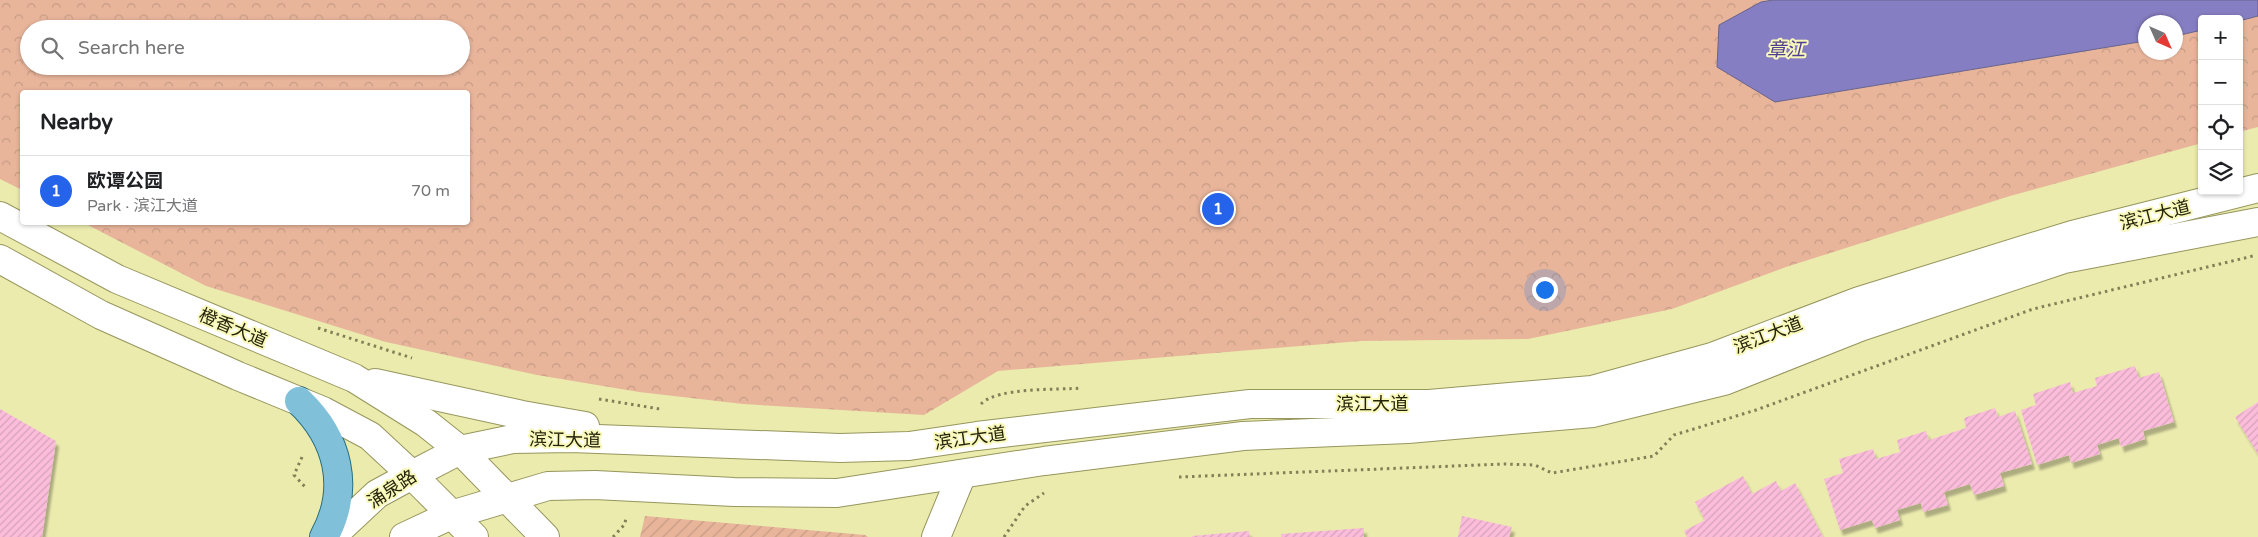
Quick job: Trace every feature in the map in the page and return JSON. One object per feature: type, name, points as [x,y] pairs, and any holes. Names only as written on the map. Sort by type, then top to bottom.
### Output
[{"type":"main road","name":"滨江大道","points":[[460,450],[513,439],[570,438],[636,442],[713,442],[840,448],[909,446],[986,435],[1250,404],[1429,404],[1592,390],[1712,357],[1859,301],[2072,235],[2258,188]]},
{"type":"main road","name":"橙香大道","points":[[0,216],[117,279],[354,378],[426,423],[460,450],[545,537]]},
{"type":"main road","name":"滨江大道","points":[[508,498],[548,486],[595,485],[734,492],[837,493],[1044,461],[1243,436],[1408,429],[1593,412],[1724,381],[1860,328],[2064,259],[2258,222]]},
{"type":"main road","points":[[0,259],[102,314],[323,410],[370,436],[474,537]]},
{"type":"main road","points":[[354,378],[522,415],[617,431],[713,442]]},
{"type":"main road","points":[[299,400],[313,414],[324,430],[337,466],[336,506],[324,537]]},
{"type":"main road","name":"涌泉路","points":[[331,537],[377,494],[460,450]]},
{"type":"main road","points":[[936,537],[962,474]]},
{"type":"main road","points":[[404,537],[451,514],[508,498]]},
{"type":"path","points":[[310,325],[414,358]]},
{"type":"path","points":[[978,406],[985,399],[1005,394],[1082,388]]},
{"type":"path","points":[[595,398],[661,409]]},
{"type":"path","points":[[613,537],[625,524]]},
{"type":"green space","points":[[0,0],[1773,0],[1761,2],[1775,102],[2138,42],[2138,60],[2183,60],[2183,34],[2198,31],[2198,144],[2010,196],[1786,267],[1672,309],[1528,339],[1361,341],[998,371],[924,415],[743,404],[639,392],[537,375],[386,342],[206,286],[88,225],[470,225],[470,90],[20,90],[20,189],[0,179]]},
{"type":"green space","points":[[2258,16],[2258,127],[2243,131],[2243,60],[2243,20]]},
{"type":"green space","points":[[645,516],[865,535],[868,537],[640,537]]},
{"type":"water","name":"章江","points":[[1773,0],[2258,0],[2258,16],[2243,20],[2243,15],[2198,15],[2198,31],[2183,34],[2183,15],[2138,15],[2138,42],[1775,102],[1717,67],[1719,25],[1761,2]]},
{"type":"building","points":[[2135,366],[2139,378],[2159,372],[2174,422],[2143,431],[2145,439],[2121,447],[2119,438],[2097,445],[2100,454],[2071,463],[2069,455],[2037,465],[2021,410],[2036,405],[2033,394],[2070,382],[2073,393],[2097,386],[2095,378]]},
{"type":"building","points":[[2258,402],[2258,454],[2235,417]]},
{"type":"building","points":[[1995,408],[1998,417],[2015,411],[2032,464],[2000,473],[2004,486],[1974,495],[1970,484],[1944,492],[1948,505],[1923,512],[1921,503],[1897,510],[1900,520],[1875,528],[1872,520],[1840,530],[1824,479],[1843,473],[1839,459],[1873,449],[1876,459],[1900,452],[1897,440],[1926,431],[1929,440],[1966,428],[1964,418]]},
{"type":"building","points":[[0,409],[56,441],[42,537],[0,537]]},
{"type":"building","points":[[1743,476],[1752,494],[1776,481],[1781,491],[1795,483],[1823,537],[1687,537],[1684,531],[1705,520],[1695,502]]},
{"type":"building","points":[[1462,516],[1512,527],[1509,537],[1458,537]]},
{"type":"building","points":[[1364,528],[1364,537],[1281,537],[1281,534]]},
{"type":"building","points":[[1249,531],[1250,537],[1192,537],[1192,536]]},
{"type":"place","name":"欧谭公园","points":[[1218,209]]}]
